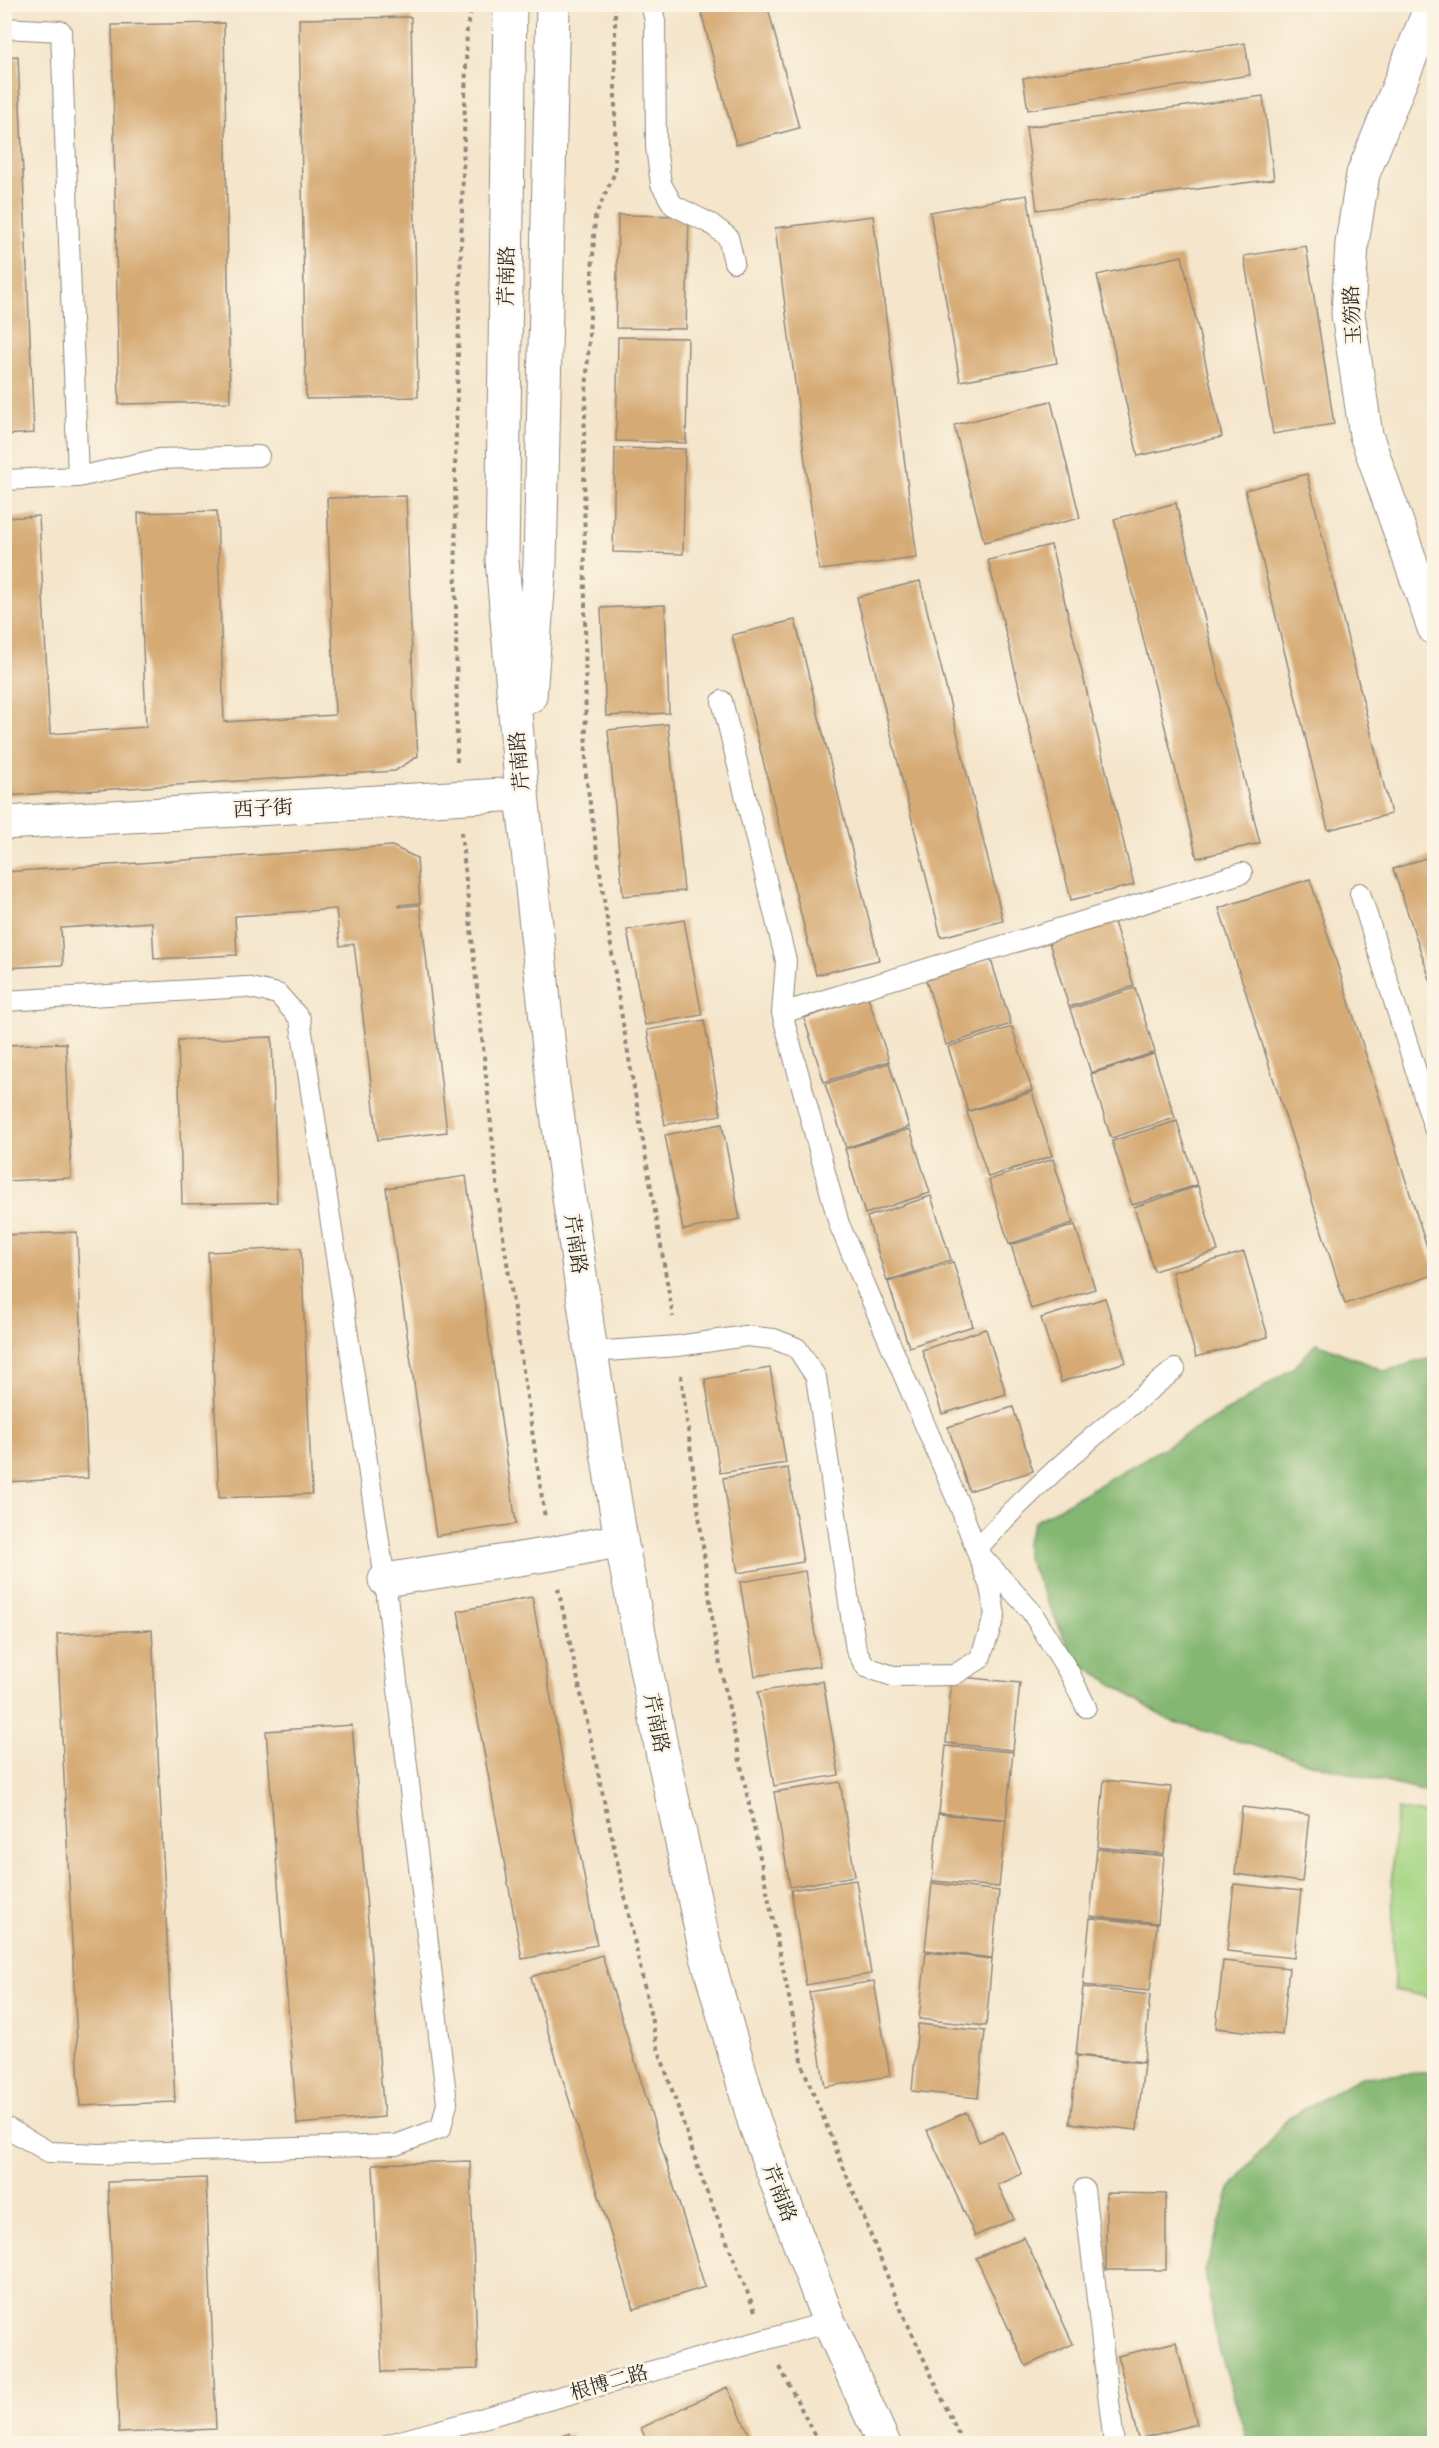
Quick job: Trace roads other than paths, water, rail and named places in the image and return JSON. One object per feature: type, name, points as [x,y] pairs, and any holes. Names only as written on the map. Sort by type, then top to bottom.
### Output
[{"type":"main road","name":"芹南路","points":[[510,4],[501,560],[522,794],[554,1085],[591,1352],[621,1540],[662,1751],[707,1957],[755,2124],[829,2322],[884,2444]]},
{"type":"main road","points":[[522,794],[540,564],[553,4]]},
{"type":"main road","name":"玉笏路","points":[[1432,4],[1363,174],[1352,243],[1348,314],[1366,435],[1434,628]]},
{"type":"main road","name":"西子街","points":[[4,823],[522,794]]},
{"type":"main road","points":[[385,1580],[551,1554],[621,1540]]},
{"type":"lane","points":[[651,4],[655,21],[656,147],[661,184],[673,205],[711,224],[728,237],[734,262]]},
{"type":"lane","points":[[4,28],[61,31],[78,477]]},
{"type":"lane","points":[[4,480],[78,477],[159,459],[259,456]]},
{"type":"lane","points":[[591,1352],[678,1346],[746,1336],[774,1340],[797,1348],[816,1377],[856,1650],[866,1667],[892,1676],[954,1674],[980,1659],[995,1615],[990,1587],[961,1509],[839,1224],[782,1013],[786,961],[722,701]]},
{"type":"lane","points":[[782,1013],[1242,873]]},
{"type":"lane","points":[[1360,893],[1434,1128]]},
{"type":"lane","points":[[4,1001],[246,987],[278,994],[300,1019],[385,1580],[447,2103],[441,2128],[396,2145],[100,2154],[49,2152],[4,2126]]},
{"type":"lane","points":[[976,1550],[1009,1512],[1073,1452],[1175,1369]]},
{"type":"lane","points":[[976,1550],[1031,1611],[1070,1674],[1086,1707]]},
{"type":"lane","points":[[1084,2189],[1114,2444]]},
{"type":"lane","name":"根博二路","points":[[390,2444],[829,2322]]}]
